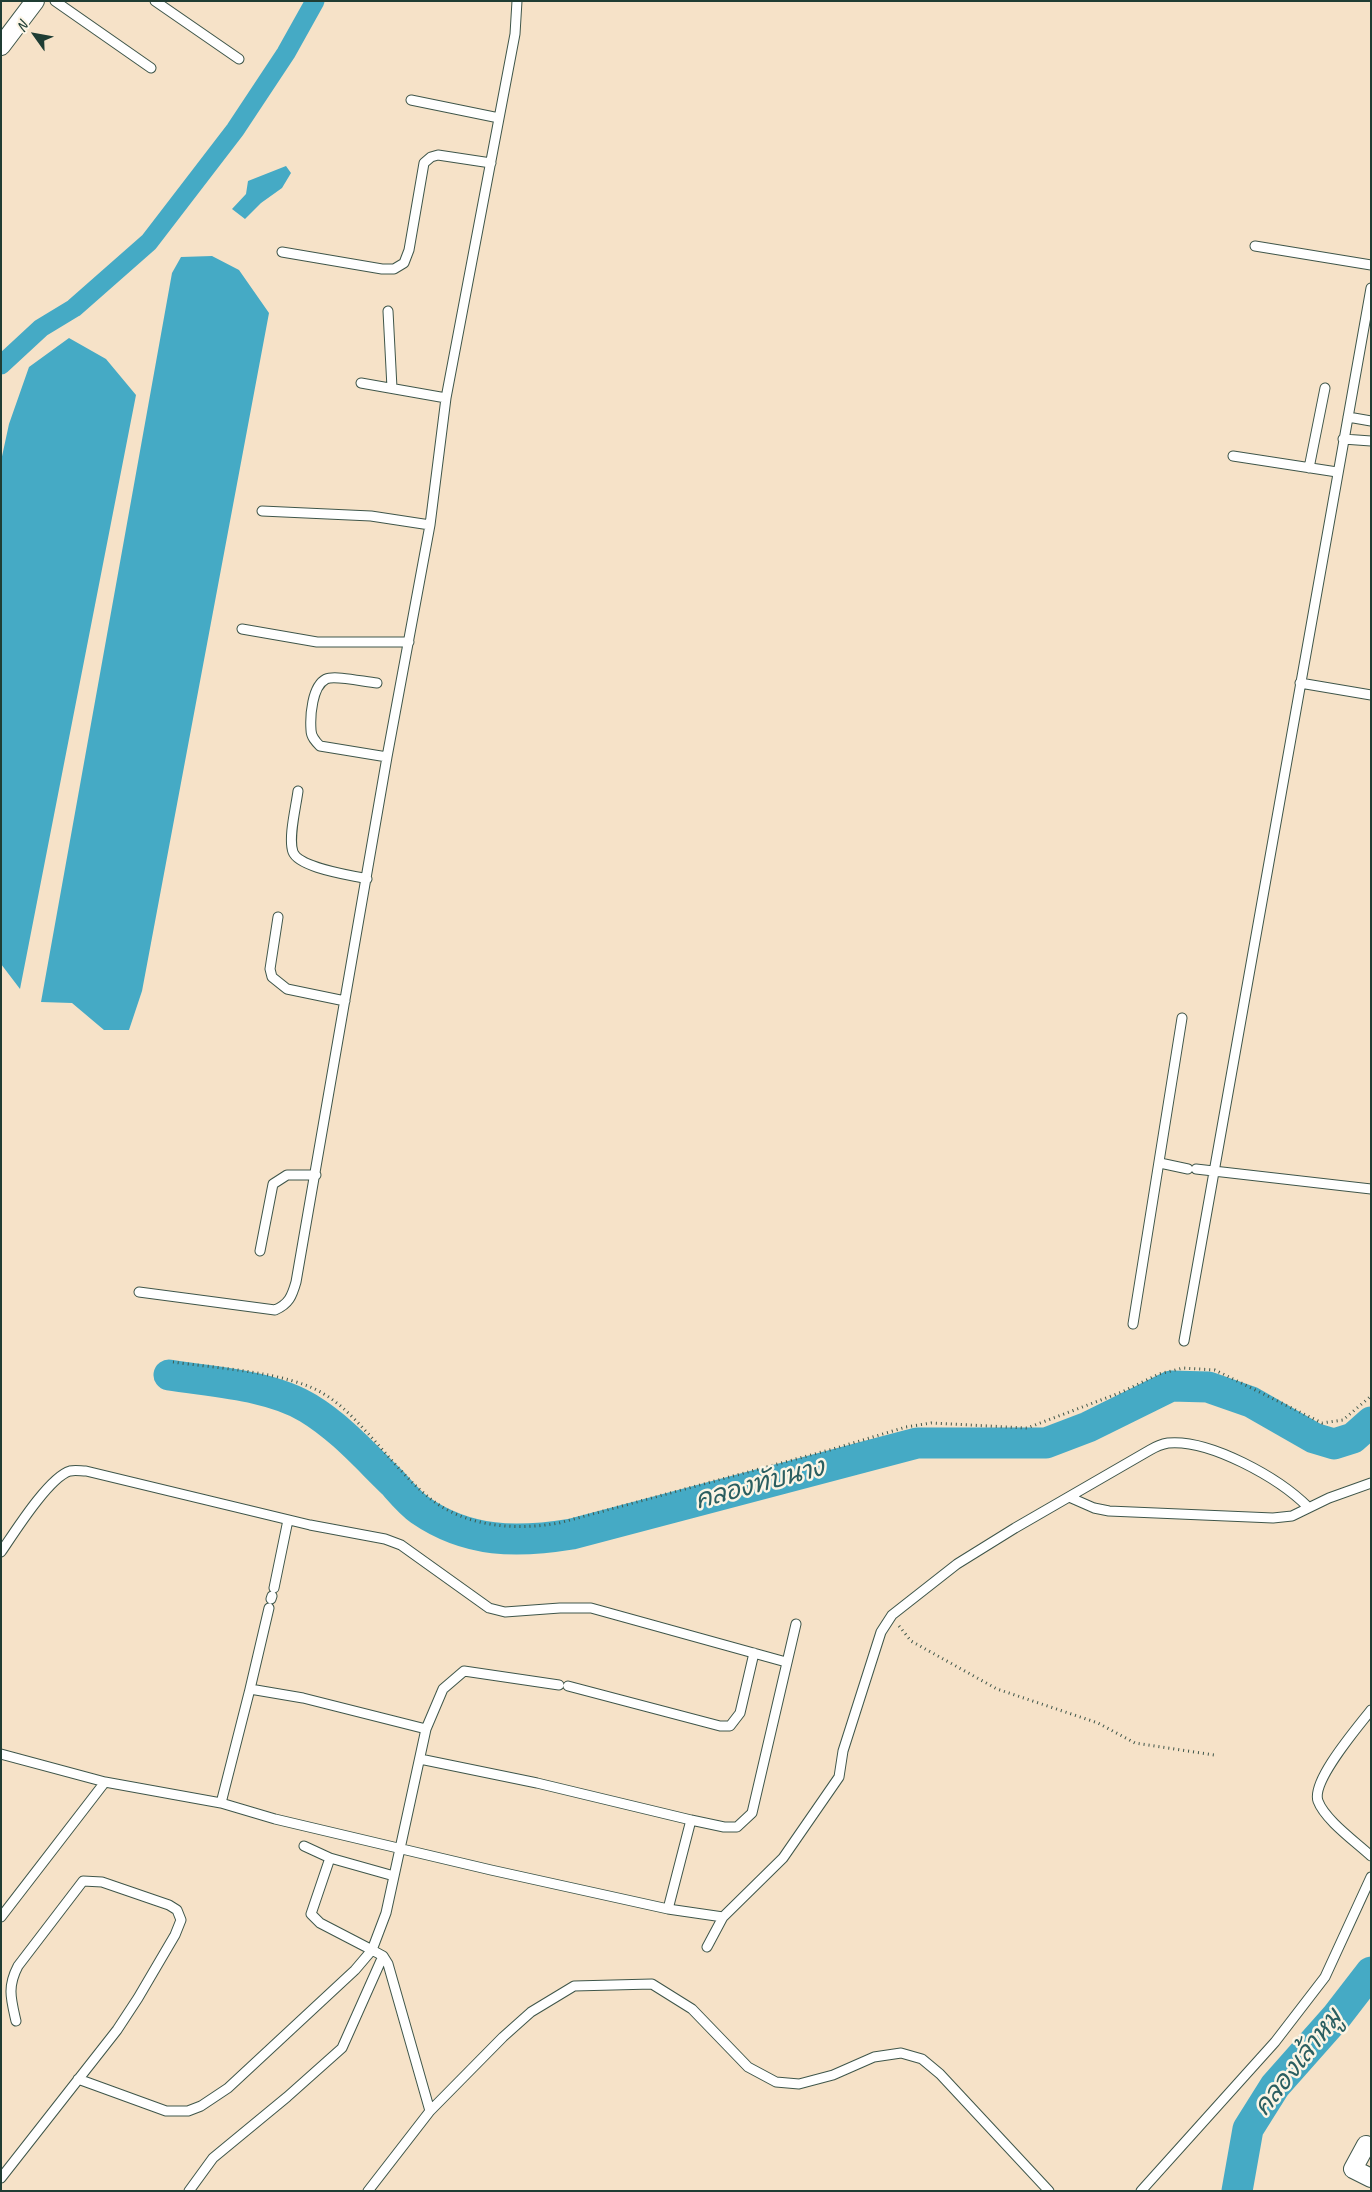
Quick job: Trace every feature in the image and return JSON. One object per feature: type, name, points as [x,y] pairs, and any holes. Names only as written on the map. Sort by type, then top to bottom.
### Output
[{"type":"street","points":[[1,46],[34,1]]},
{"type":"street","points":[[1366,2145],[1353,2169],[1371,2178]]},
{"type":"lane","points":[[55,1],[151,68]]},
{"type":"lane","points":[[155,1],[238,59]]},
{"type":"lane","points":[[139,1292],[275,1310],[285,1306],[291,1299],[296,1282],[387,757],[430,525],[446,398],[515,34],[517,1]]},
{"type":"lane","points":[[411,100],[499,118]]},
{"type":"lane","points":[[282,252],[382,269],[394,268],[404,264],[409,250],[424,164],[431,156],[438,155],[491,163]]},
{"type":"lane","points":[[1255,246],[1371,265]]},
{"type":"lane","points":[[1184,1341],[1371,288]]},
{"type":"lane","points":[[388,311],[392,388]]},
{"type":"lane","points":[[361,383],[446,398]]},
{"type":"lane","points":[[1309,468],[1324,388]]},
{"type":"lane","points":[[1348,416],[1371,421]]},
{"type":"lane","points":[[1343,439],[1371,441]]},
{"type":"lane","points":[[1233,456],[1337,472]]},
{"type":"lane","points":[[262,511],[371,516],[430,525]]},
{"type":"lane","points":[[242,629],[317,642],[409,642]]},
{"type":"lane","points":[[377,683],[332,678],[325,680],[314,695],[310,731],[314,740],[320,746],[387,757]]},
{"type":"lane","points":[[1300,683],[1371,695]]},
{"type":"lane","points":[[298,791],[292,842],[293,851],[297,859],[307,864],[367,879]]},
{"type":"lane","points":[[278,917],[270,969],[272,977],[287,989],[345,1001]]},
{"type":"lane","points":[[1133,1324],[1182,1018]]},
{"type":"lane","points":[[1160,1163],[1213,1173],[1371,1189]]},
{"type":"lane","points":[[260,1251],[273,1184],[287,1175],[316,1175]]},
{"type":"lane","points":[[707,1947],[723,1917],[783,1858],[839,1777],[843,1751],[881,1632],[892,1615],[957,1564],[1069,1496],[1150,1450],[1167,1443],[1209,1449],[1242,1462],[1296,1495],[1308,1507]]},
{"type":"lane","points":[[1,1552],[48,1489],[62,1475],[71,1470],[86,1471],[288,1520],[401,1545],[472,1598],[490,1608],[505,1612],[591,1608],[786,1662]]},
{"type":"lane","points":[[1069,1496],[1094,1508],[1109,1511],[1273,1518],[1292,1516],[1308,1507],[1371,1484]]},
{"type":"lane","points":[[221,1803],[250,1689],[288,1520]]},
{"type":"lane","points":[[420,1759],[566,1789],[691,1820],[738,1827],[752,1813],[796,1624]]},
{"type":"lane","points":[[78,2079],[166,2111],[188,2111],[201,2106],[228,2088],[355,1970],[372,1950],[386,1913],[426,1729],[443,1690],[464,1671],[564,1686],[720,1726],[730,1726],[740,1713],[754,1653]]},
{"type":"lane","points":[[250,1689],[303,1698],[426,1729]]},
{"type":"lane","points":[[1371,1710],[1326,1772],[1318,1789],[1318,1800],[1327,1814],[1371,1856]]},
{"type":"lane","points":[[1,1754],[105,1782],[221,1803],[275,1819],[668,1909],[723,1917]]},
{"type":"lane","points":[[1,1917],[105,1782]]},
{"type":"lane","points":[[668,1909],[691,1820]]},
{"type":"lane","points":[[304,1846],[330,1858],[394,1876]]},
{"type":"lane","points":[[330,1858],[311,1914],[320,1923],[382,1956],[388,1964],[395,1983],[430,2111]]},
{"type":"lane","points":[[1141,2191],[1275,2042],[1325,1977],[1371,1877]]},
{"type":"lane","points":[[1,2178],[117,2030],[157,1967],[178,1928],[181,1920],[177,1910],[169,1905],[102,1882],[83,1881],[23,1959],[12,1978],[10,1995],[16,2021]]},
{"type":"lane","points":[[188,2191],[212,2158],[287,2097],[342,2048],[382,1956]]},
{"type":"lane","points":[[368,2191],[430,2111],[503,2037],[531,2012],[574,1986],[652,1984],[692,2009],[748,2067],[776,2082],[799,2084],[833,2075],[874,2057],[892,2054],[902,2053],[922,2059],[940,2074],[1049,2191]]},
{"type":"path","points":[[173,1362],[262,1374],[307,1385],[340,1405],[414,1484],[443,1507],[461,1516],[483,1523],[532,1528],[568,1521],[833,1449],[906,1427],[931,1423],[1027,1428],[1122,1392],[1159,1374],[1183,1368],[1215,1370],[1322,1423],[1343,1420],[1371,1396]]},
{"type":"path","points":[[892,1615],[911,1641],[997,1689],[1098,1723],[1135,1743],[1214,1755]]},
{"type":"water","points":[[286,166],[291,173],[282,188],[261,203],[245,219],[232,209],[246,194],[248,181]]},
{"type":"water","points":[[212,256],[239,270],[269,313],[142,991],[129,1030],[104,1030],[72,1003],[41,1002],[172,273],[181,257]]},
{"type":"water","points":[[69,338],[106,359],[136,395],[20,989],[1,964],[1,461],[9,424],[29,367]]},
{"type":"waterway","points":[[1,365],[41,328],[74,308],[149,242],[235,130],[286,53],[315,1]]},
{"type":"waterway","name":"คลองทับนาง","points":[[169,1375],[241,1385],[293,1400],[331,1424],[420,1510],[456,1529],[493,1538],[512,1539],[532,1539],[572,1534],[917,1443],[1046,1443],[1088,1427],[1171,1386],[1208,1387],[1251,1402],[1314,1438],[1334,1444],[1353,1438],[1371,1422]]},
{"type":"waterway","name":"คลองเล้าหมู","points":[[1237,2191],[1248,2129],[1275,2086],[1337,2016],[1371,1972]]}]
